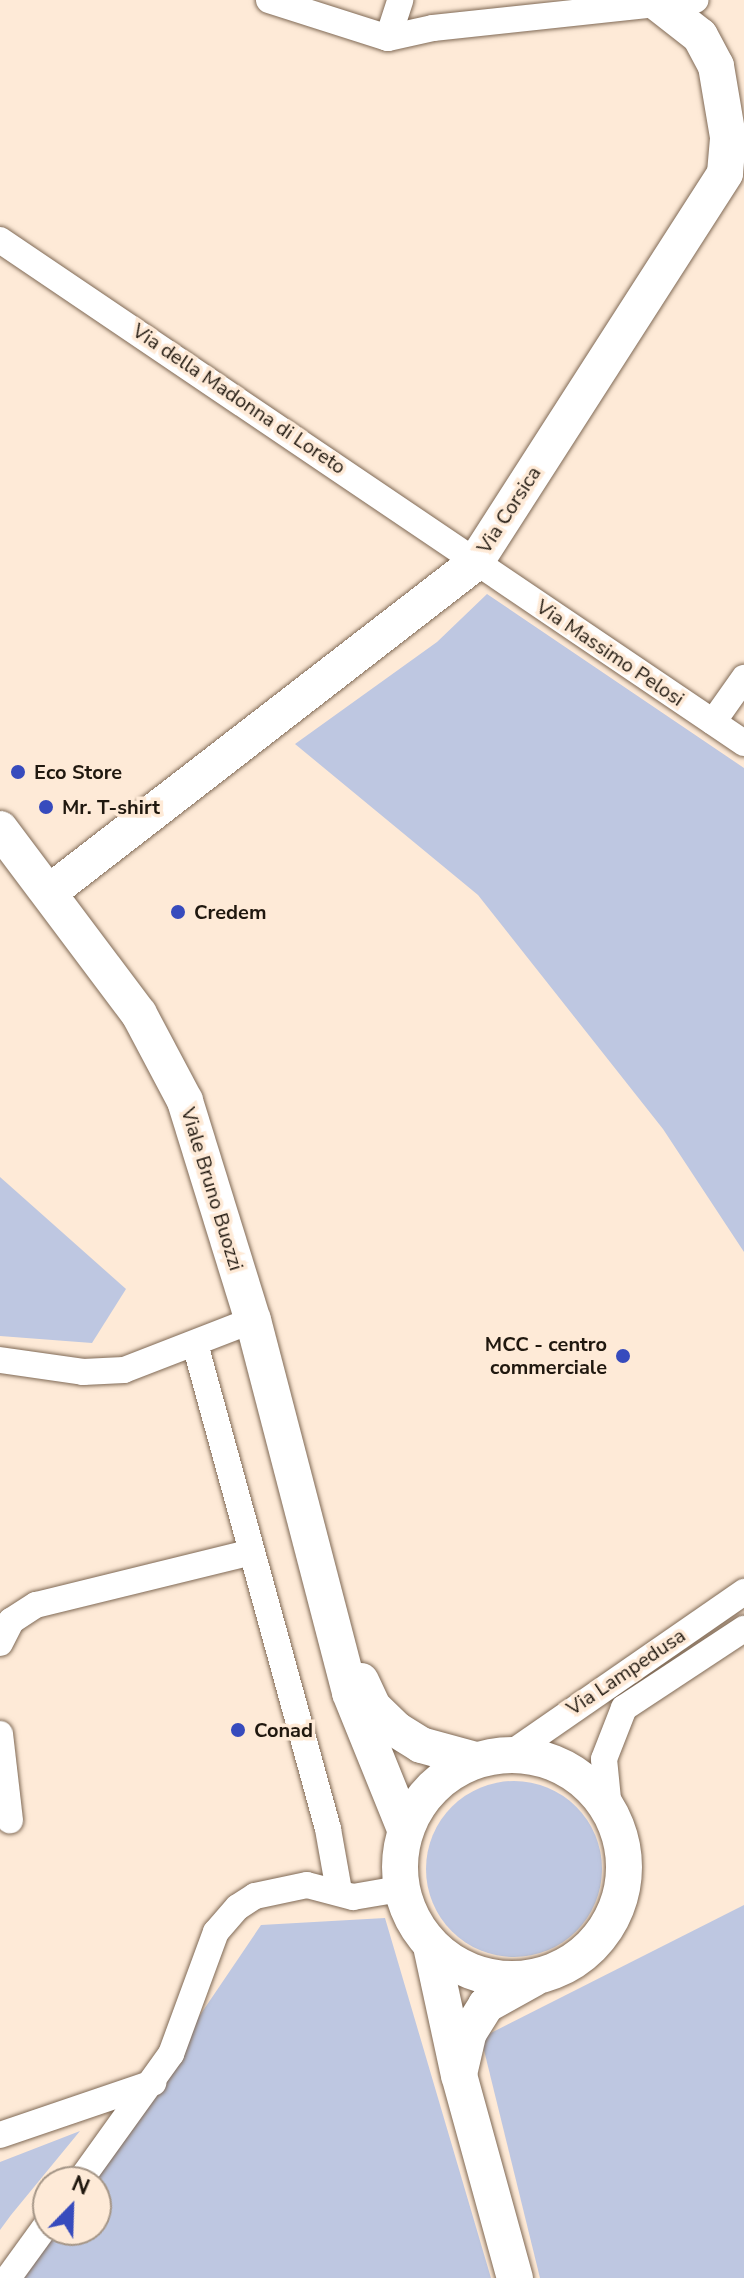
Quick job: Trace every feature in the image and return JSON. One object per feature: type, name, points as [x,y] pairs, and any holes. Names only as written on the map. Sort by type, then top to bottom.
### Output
[{"type":"main road","name":"Via Corsica","points":[[51,891],[475,563],[725,173],[728,137],[716,66],[693,29],[654,2]]},
{"type":"main road","name":"Viale Bruno Buozzi","points":[[0,829],[51,891],[167,1061],[198,1138],[253,1320],[356,1713],[405,1829]]},
{"type":"main road","name":"Viale Bruno Buozzi","points":[[323,1596],[367,1695],[385,1721],[421,1745],[493,1757]]},
{"type":"main road","points":[[459,2075],[468,2034],[486,2005],[590,1949],[609,1926],[621,1898],[625,1868],[621,1837],[609,1809],[583,1780],[549,1760],[493,1757],[445,1775],[421,1799],[405,1829],[399,1859],[400,1889],[411,1920],[431,1946],[480,1976],[537,1977]]},
{"type":"main road","points":[[431,1946],[459,2075],[515,2278]]},
{"type":"street","points":[[269,0],[388,38],[433,28],[654,2],[696,0]]},
{"type":"street","points":[[388,38],[400,0]]},
{"type":"street","name":"Via della Madonna di Loreto","points":[[0,240],[475,563]]},
{"type":"street","name":"Via Massimo Pelosi","points":[[475,563],[744,743]]},
{"type":"street","points":[[713,722],[744,678]]},
{"type":"street","points":[[0,1360],[111,1372],[149,1364],[253,1320]]},
{"type":"street","points":[[195,1344],[328,1829],[339,1891]]},
{"type":"street","points":[[0,1643],[11,1621],[36,1605],[252,1552]]},
{"type":"street","name":"Via Lampedusa","points":[[493,1757],[744,1592]]},
{"type":"street","name":"Via Lampedusa","points":[[609,1809],[604,1759],[624,1708],[744,1629]]},
{"type":"street","points":[[0,1734],[10,1820]]},
{"type":"street","points":[[91,2166],[171,2054],[216,1932],[238,1907],[255,1896],[295,1887],[339,1891],[353,1897],[400,1889]]},
{"type":"street","points":[[0,2135],[153,2083]]},
{"type":"street","points":[[8,2278],[32,2245]]},
{"type":"shaded area","points":[[487,594],[744,768],[744,1252],[663,1129],[478,895],[295,744],[437,642]]},
{"type":"shaded area","points":[[0,1177],[126,1289],[92,1343],[0,1336]]},
{"type":"shaded area","points":[[514,1781],[548,1787],[576,1807],[596,1835],[602,1869],[596,1903],[576,1931],[548,1951],[514,1957],[480,1951],[452,1931],[432,1903],[426,1869],[432,1835],[452,1807],[480,1787]]},
{"type":"shaded area","points":[[744,1905],[744,2278],[540,2278],[481,2038]]},
{"type":"shaded area","points":[[385,1918],[491,2278],[22,2278],[44,2246],[112,2246],[112,2166],[98,2166],[261,1925]]},
{"type":"shaded area","points":[[80,2131],[51,2166],[32,2166],[32,2189],[0,2230],[0,2162]]},
{"type":"place","name":"Eco Store","points":[[18,772]]},
{"type":"place","name":"Mr. T-shirt","points":[[46,807]]},
{"type":"place","name":"Credem","points":[[178,912]]},
{"type":"place","name":"MCC - centro commerciale","points":[[623,1356]]},
{"type":"place","name":"Conad","points":[[238,1730]]}]
